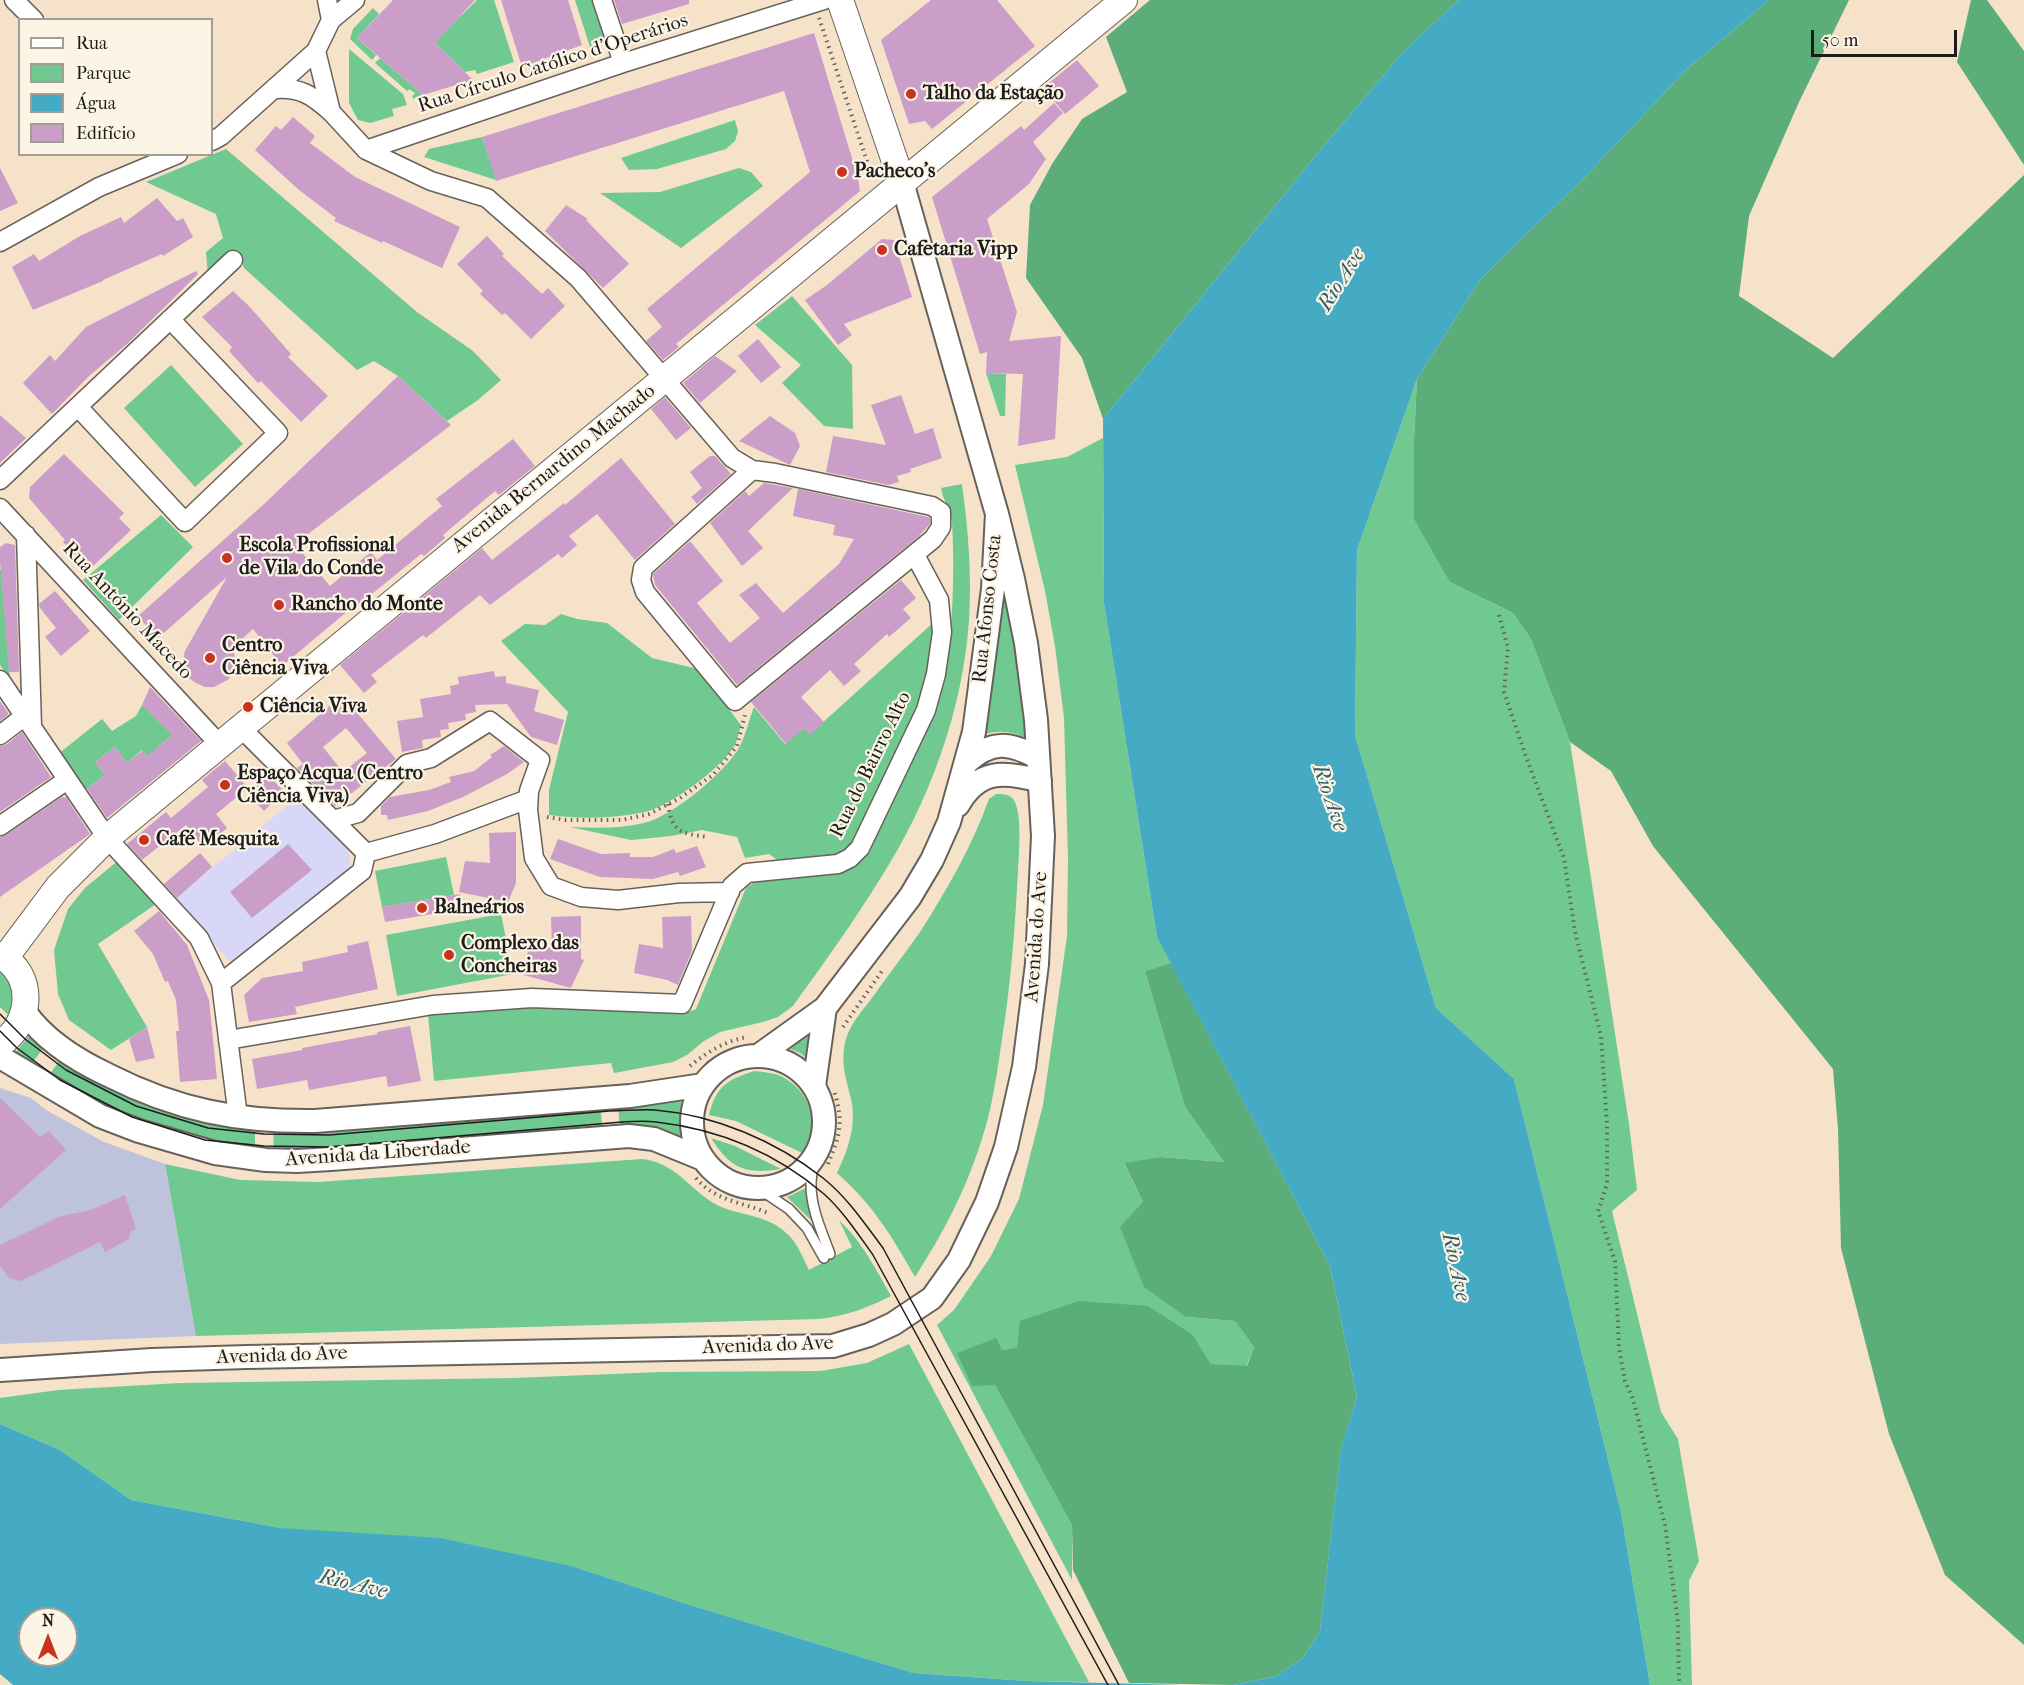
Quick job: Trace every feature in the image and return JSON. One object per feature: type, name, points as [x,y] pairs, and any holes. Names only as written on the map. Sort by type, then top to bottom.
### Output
[{"type":"main road","points":[[840,0],[902,182]]},
{"type":"main road","name":"Avenida Bernardino Machado","points":[[3,957],[58,886],[107,838],[1124,0]]},
{"type":"main road","points":[[0,1044],[16,1030],[25,1012],[26,997],[23,982],[16,969],[3,957]]},
{"type":"street","points":[[14,0],[32,18]]},
{"type":"street","points":[[327,0],[331,20]]},
{"type":"street","points":[[213,140],[221,136],[316,51],[331,20],[354,0]]},
{"type":"street","points":[[602,0],[623,63]]},
{"type":"street","name":"Rua Círculo Católico d'Operários","points":[[366,150],[623,63],[819,2]]},
{"type":"street","points":[[316,51],[331,112]]},
{"type":"street","points":[[274,89],[290,88],[317,99],[366,150],[431,181],[487,198],[578,279],[732,458],[752,470],[932,506],[941,512],[941,527],[933,539],[735,701],[645,591],[641,580],[643,568],[752,470]]},
{"type":"street","points":[[0,242],[99,187],[174,156]]},
{"type":"street","name":"Rua Afonso Costa","points":[[756,1046],[825,1008],[910,897],[932,860],[949,822],[974,732],[987,646],[998,514],[902,182]]},
{"type":"street","points":[[0,480],[233,260]]},
{"type":"street","points":[[78,407],[185,522],[278,433],[170,319]]},
{"type":"street","name":"Rua António Macedo","points":[[0,508],[220,746]]},
{"type":"street","name":"Avenida do Ave","points":[[0,1370],[152,1360],[247,1357],[833,1346],[869,1335],[893,1324],[932,1298],[959,1260],[987,1202],[1006,1147],[1024,1066],[1038,964],[1043,836],[1036,720],[1026,643],[998,514]]},
{"type":"street","points":[[26,536],[29,721]]},
{"type":"street","name":"Rua do Bairro Alto","points":[[730,892],[732,886],[747,873],[838,864],[850,858],[860,848],[926,710],[936,674],[942,632],[939,600],[915,555]]},
{"type":"street","points":[[0,680],[107,838],[199,938],[221,983],[238,1117]]},
{"type":"street","points":[[0,735],[29,721]]},
{"type":"street","points":[[228,1040],[433,1005],[532,998],[682,1004],[730,892],[679,893],[618,900],[581,897],[551,886],[534,858],[528,806],[529,791],[540,760],[490,721],[431,758],[407,764],[358,813],[333,820]]},
{"type":"street","points":[[240,727],[366,853]]},
{"type":"street","points":[[966,763],[976,753],[991,746],[1008,746],[1024,750],[1038,758]]},
{"type":"street","points":[[949,822],[964,795],[980,780],[1001,773],[1040,781]]},
{"type":"street","points":[[0,825],[67,780]]},
{"type":"street","points":[[366,853],[528,806]]},
{"type":"street","points":[[221,983],[362,871],[366,853]]},
{"type":"street","name":"Rua Afonso Costa","points":[[824,1087],[825,1008]]},
{"type":"street","name":"Avenida da Liberdade","points":[[25,1012],[42,1033],[64,1050],[91,1067],[132,1087],[190,1108],[274,1122],[315,1121],[630,1095],[703,1085]]},
{"type":"street","points":[[756,1046],[824,1087],[822,1106],[824,1127],[819,1148],[820,1164],[779,1185],[758,1188],[736,1185],[717,1174],[703,1159],[695,1144],[692,1116],[703,1085],[718,1070],[756,1046]]},
{"type":"street","name":"Avenida da Liberdade","points":[[0,1057],[100,1116],[139,1131],[215,1153],[266,1160],[297,1161],[629,1136],[654,1139],[703,1159]]},
{"type":"lane","points":[[758,1188],[789,1209],[807,1228],[827,1256],[811,1185],[820,1164]]},
{"type":"path","points":[[819,2],[875,184],[882,199]]},
{"type":"path","points":[[1499,615],[1508,648],[1504,692],[1524,754],[1564,858],[1575,932],[1601,1036],[1608,1125],[1607,1184],[1598,1211],[1616,1261],[1619,1348],[1625,1382],[1634,1399],[1665,1526],[1678,1622],[1679,1685]]},
{"type":"path","points":[[528,806],[566,820],[622,820],[649,814],[713,775],[737,746],[747,708],[744,695]]},
{"type":"path","points":[[668,804],[670,821],[683,833],[707,837]]},
{"type":"path","points":[[840,1033],[884,967]]},
{"type":"path","points":[[680,1071],[721,1045],[756,1046]]},
{"type":"path","points":[[820,1164],[836,1147],[841,1123],[824,1087]]},
{"type":"shaded area","points":[[296,798],[345,846],[350,856],[350,869],[233,965],[174,900]]},
{"type":"shaded area","points":[[0,1088],[31,1098],[46,1110],[104,1142],[165,1164],[196,1336],[0,1344]]},
{"type":"green space","points":[[477,0],[494,0],[514,62],[477,74],[475,70],[465,72],[434,42]]},
{"type":"green space","points":[[575,0],[594,0],[608,41],[590,47]]},
{"type":"green space","points":[[1150,0],[1459,0],[1404,51],[1317,154],[1103,419],[1082,358],[1026,278],[1030,205],[1052,164],[1082,119],[1127,92],[1106,37]]},
{"type":"green space","points":[[1769,0],[1849,0],[1799,102],[1749,216],[1739,296],[1833,358],[2024,175],[2024,1645],[1945,1575],[1889,1434],[1841,1248],[1838,1129],[1833,1069],[1653,846],[1611,771],[1570,742],[1531,639],[1513,613],[1450,582],[1414,519],[1417,379],[1480,280],[1585,177],[1686,70]]},
{"type":"green space","points":[[1971,0],[1987,0],[2024,51],[2024,165],[1957,62]]},
{"type":"green space","points":[[373,8],[379,14],[357,38],[376,55],[372,60],[350,39],[353,29]]},
{"type":"green space","points":[[349,49],[403,94],[407,105],[392,109],[394,116],[370,123],[358,120],[349,103]]},
{"type":"green space","points":[[380,58],[423,95],[420,100],[417,101],[412,97],[415,93],[409,89],[407,91],[375,63]]},
{"type":"green space","points":[[735,120],[738,131],[735,141],[726,149],[657,169],[629,170],[621,158]]},
{"type":"green space","points":[[482,137],[496,180],[424,157],[429,149]]},
{"type":"green space","points":[[226,149],[417,312],[473,351],[501,380],[478,400],[447,421],[398,376],[374,361],[357,370],[244,268],[237,252],[208,275],[206,252],[223,238],[216,214],[146,182]]},
{"type":"green space","points":[[739,168],[751,172],[763,186],[681,248],[600,193],[660,192]]},
{"type":"green space","points":[[792,296],[852,365],[853,429],[824,426],[782,383],[801,365],[755,325]]},
{"type":"green space","points":[[171,365],[243,444],[195,487],[124,408]]},
{"type":"green space","points":[[986,373],[1006,374],[1005,416],[1000,416]]},
{"type":"green space","points":[[1417,379],[1414,439],[1450,582],[1513,613],[1531,639],[1570,742],[1629,1124],[1637,1190],[1612,1211],[1661,1412],[1678,1439],[1699,1561],[1689,1581],[1692,1685],[1650,1685],[1621,1512],[1514,1079],[1436,1008],[1355,735],[1357,550]]},
{"type":"green space","points":[[1103,438],[1104,603],[1157,937],[1171,963],[1145,971],[1185,1107],[1224,1162],[1161,1157],[1124,1164],[1143,1202],[1186,1317],[1235,1321],[1254,1347],[1246,1367],[1211,1364],[1193,1335],[1002,1350],[997,1338],[995,1385],[1072,1525],[1072,1580],[937,1325],[954,1310],[991,1256],[1019,1199],[1043,1105],[1067,936],[1068,858],[1064,718],[1045,591],[1015,465],[1067,457]]},
{"type":"green space","points":[[962,484],[969,552],[969,620],[959,688],[941,755],[898,850],[859,912],[793,1006],[778,1017],[720,1032],[673,1062],[614,1073],[611,1063],[434,1081],[428,1014],[519,1007],[686,1013],[696,1009],[746,888],[759,879],[865,853],[917,751],[940,696],[948,655],[953,564],[951,517],[941,488]]},
{"type":"green space","points":[[161,515],[193,547],[119,620],[83,580]]},
{"type":"green space","points":[[1,570],[10,680],[0,665]]},
{"type":"green space","points":[[999,577],[1011,601],[1027,735],[1023,737],[1002,732],[981,735]]},
{"type":"green space","points":[[561,614],[577,619],[607,623],[652,658],[698,669],[741,725],[736,743],[721,763],[682,794],[645,812],[597,818],[549,815],[549,790],[568,712],[501,641],[525,624],[545,625]]},
{"type":"green space","points":[[935,621],[928,678],[918,707],[893,764],[843,854],[779,861],[769,854],[745,858],[737,837],[702,830],[631,840],[570,827],[607,828],[635,825],[656,819],[683,803],[711,780],[733,756],[740,746],[754,707],[785,744],[804,728],[810,734]]},
{"type":"green space","points":[[142,705],[173,735],[159,746],[151,761],[142,750],[127,763],[115,747],[95,762],[105,775],[83,792],[58,754],[102,719],[112,731],[136,716]]},
{"type":"green space","points":[[996,794],[1009,796],[1015,802],[1020,836],[1010,976],[996,1078],[985,1130],[968,1178],[944,1228],[915,1277],[881,1222],[861,1197],[837,1173],[848,1146],[853,1118],[844,1068],[845,1045],[854,1023],[920,932],[940,900],[967,851],[989,799]]},
{"type":"green space","points":[[446,857],[454,895],[382,907],[375,871]]},
{"type":"green space","points":[[120,859],[159,902],[98,944],[147,1027],[111,1050],[69,1020],[58,994],[54,950],[68,909],[85,888]]},
{"type":"green space","name":"Complexo das Concheiras","points":[[501,914],[513,974],[397,996],[386,935]]},
{"type":"green space","points":[[1171,963],[1330,1266],[1357,1397],[1341,1449],[1320,1631],[1303,1658],[1274,1677],[1233,1685],[1129,1683],[1073,1570],[1072,1525],[995,1385],[972,1386],[957,1353],[997,1338],[1002,1350],[1017,1348],[1020,1321],[1079,1301],[1148,1306],[1193,1335],[1211,1364],[1247,1366],[1254,1347],[1235,1321],[1186,1317],[1144,1287],[1120,1227],[1143,1202],[1124,1163],[1161,1157],[1224,1162],[1185,1107],[1145,971]]},
{"type":"green space","points":[[0,966],[15,992],[12,1019],[0,1007]]},
{"type":"green space","points":[[813,1025],[810,1061],[790,1049]]},
{"type":"green space","points":[[31,1034],[45,1045],[31,1065],[14,1054]]},
{"type":"green space","points":[[60,1060],[255,1128],[255,1151],[206,1145],[122,1117],[47,1078]]},
{"type":"green space","points":[[754,1071],[782,1077],[802,1094],[812,1123],[802,1153],[736,1121],[709,1115],[715,1097],[724,1086]]},
{"type":"green space","points":[[682,1095],[680,1138],[620,1131],[618,1102]]},
{"type":"green space","points":[[600,1103],[603,1134],[274,1155],[273,1126]]},
{"type":"green space","points":[[711,1138],[735,1146],[781,1169],[758,1171],[740,1167],[725,1156]]},
{"type":"green space","points":[[642,1159],[655,1162],[676,1173],[713,1203],[732,1211],[763,1219],[777,1226],[792,1239],[809,1270],[852,1247],[839,1220],[862,1247],[891,1296],[856,1311],[819,1319],[196,1336],[165,1164],[240,1180],[318,1182]]},
{"type":"green space","points":[[806,1188],[812,1221],[787,1197]]},
{"type":"green space","points":[[909,1344],[1089,1682],[1027,1681],[913,1673],[690,1605],[575,1567],[281,1528],[131,1500],[60,1450],[0,1424],[0,1398],[58,1390],[180,1383],[514,1378],[661,1372],[821,1371],[867,1363]]},
{"type":"water","name":"Rio Ave","points":[[1459,0],[1769,0],[1686,70],[1585,177],[1480,280],[1417,379],[1357,550],[1355,735],[1436,1008],[1514,1079],[1621,1512],[1650,1685],[1233,1685],[1274,1677],[1303,1658],[1320,1631],[1341,1448],[1357,1397],[1330,1266],[1157,937],[1104,603],[1103,419],[1317,154],[1404,51]]},
{"type":"water","name":"Rio Ave","points":[[0,1424],[60,1450],[131,1500],[281,1528],[440,1538],[575,1567],[690,1605],[913,1673],[1027,1681],[1181,1685],[13,1685],[0,1674]]},
{"type":"building","points":[[393,0],[475,0],[435,43],[473,80],[423,95],[357,38]]},
{"type":"building","points":[[501,0],[568,0],[582,45],[522,67]]},
{"type":"building","points":[[614,0],[689,0],[689,4],[622,24]]},
{"type":"building","points":[[931,0],[997,0],[1035,46],[932,129],[925,121],[909,124],[881,40]]},
{"type":"building","points":[[814,33],[860,191],[676,344],[679,347],[663,360],[646,341],[662,327],[647,309],[810,172],[784,91],[496,181],[482,137]]},
{"type":"building","points":[[1077,60],[1099,86],[1065,114],[1043,88]]},
{"type":"building","points":[[1054,103],[1063,113],[1033,142],[1046,159],[1029,184],[987,219],[1017,312],[1009,341],[1061,336],[1055,439],[1018,446],[1023,374],[986,373],[987,352],[980,354],[932,197],[1021,126],[1024,130]]},
{"type":"building","points":[[293,117],[315,136],[310,143],[355,177],[460,227],[442,268],[334,221],[336,218],[299,190],[255,150],[276,126],[281,130]]},
{"type":"building","points":[[0,168],[18,203],[0,211]]},
{"type":"building","points":[[157,198],[177,221],[183,218],[193,237],[163,256],[162,254],[33,310],[12,267],[34,254],[39,261],[80,236],[121,217],[124,223]]},
{"type":"building","points":[[566,205],[588,219],[586,220],[629,264],[603,288],[545,231]]},
{"type":"building","points":[[487,236],[504,254],[502,256],[542,294],[548,288],[565,306],[531,339],[505,313],[502,315],[480,294],[483,291],[457,264]]},
{"type":"building","points":[[882,239],[894,240],[912,297],[844,324],[852,335],[838,345],[805,300],[827,285]]},
{"type":"building","points":[[196,271],[198,274],[127,344],[89,376],[52,414],[23,383],[50,355],[55,361],[86,327]]},
{"type":"building","points":[[233,291],[291,354],[288,357],[328,396],[301,422],[261,381],[258,383],[229,351],[232,347],[202,317]]},
{"type":"building","points":[[758,339],[781,367],[761,383],[738,356]]},
{"type":"building","points":[[715,356],[737,371],[700,403],[683,383]]},
{"type":"building","points":[[398,376],[451,425],[295,544],[330,586],[371,552],[377,560],[442,506],[436,499],[513,439],[535,466],[499,495],[495,491],[443,535],[445,538],[424,556],[421,554],[356,607],[355,605],[282,666],[253,629],[233,647],[236,664],[229,679],[214,687],[205,687],[196,683],[189,678],[185,669],[183,660],[185,651],[227,577],[157,639],[138,616],[263,505]]},
{"type":"building","points":[[901,395],[915,434],[933,428],[942,458],[910,469],[911,472],[897,476],[899,482],[888,485],[826,472],[833,436],[886,445],[871,405]]},
{"type":"building","points":[[665,397],[691,428],[676,440],[651,409]]},
{"type":"building","points":[[0,415],[26,438],[0,463]]},
{"type":"building","points":[[770,416],[795,433],[800,446],[790,465],[739,441]]},
{"type":"building","points":[[64,454],[124,513],[119,518],[131,530],[89,570],[63,542],[65,540],[29,498],[30,487]]},
{"type":"building","points":[[710,456],[715,456],[731,474],[697,504],[691,497],[702,488],[690,472]]},
{"type":"building","points":[[621,458],[675,524],[635,560],[597,514],[569,536],[577,545],[562,558],[558,554],[490,605],[480,595],[426,638],[423,635],[371,675],[377,682],[364,693],[340,665],[482,548],[492,560],[564,503],[565,505]]},
{"type":"building","points":[[764,483],[793,488],[748,531],[763,548],[742,566],[710,523],[745,491],[749,496]]},
{"type":"building","points":[[798,489],[928,517],[930,524],[918,537],[737,685],[655,585],[653,574],[690,541],[723,581],[697,603],[730,643],[760,618],[739,595],[756,583],[783,613],[839,564],[854,539],[833,535],[835,525],[793,516]]},
{"type":"building","points":[[6,543],[15,545],[19,672],[9,672],[0,562],[0,547]]},
{"type":"building","points":[[901,580],[916,598],[903,609],[911,618],[889,637],[887,634],[854,664],[861,671],[844,686],[830,670],[801,697],[824,722],[810,735],[804,728],[786,744],[751,702]]},
{"type":"building","points":[[55,591],[90,631],[61,656],[45,637],[56,628],[39,604]]},
{"type":"building","points":[[494,671],[495,677],[506,676],[506,683],[539,690],[534,711],[564,720],[557,745],[531,737],[507,704],[475,705],[476,712],[465,714],[466,720],[448,723],[449,729],[440,730],[441,737],[422,740],[423,748],[402,752],[397,721],[423,717],[420,699],[451,694],[450,686],[459,684],[458,677]]},
{"type":"building","points":[[150,687],[201,741],[107,818],[87,789],[105,775],[95,762],[115,747],[127,763],[143,750],[147,756],[173,735],[142,705]]},
{"type":"building","points":[[342,695],[396,759],[335,806],[297,768],[303,764],[287,743]],"holes":[[[346,728],[367,753],[343,772],[323,747]]]},
{"type":"building","points":[[0,701],[9,714],[0,721]]},
{"type":"building","points":[[22,732],[51,777],[0,812],[0,746],[7,744]]},
{"type":"building","points":[[504,746],[524,762],[507,774],[463,797],[428,811],[388,820],[387,815],[381,815],[381,806],[390,797],[429,790],[451,782],[449,777],[474,771],[492,757],[490,755]]},
{"type":"building","points":[[225,761],[248,788],[216,814],[227,828],[204,848],[186,825],[142,860],[127,844],[166,812],[171,818],[208,787],[202,780]]},
{"type":"building","points":[[268,775],[284,791],[264,811],[248,794]]},
{"type":"building","points":[[63,796],[66,797],[90,834],[0,897],[0,837]]},
{"type":"building","points":[[516,832],[516,883],[508,902],[459,892],[465,861],[490,863],[489,833]]},
{"type":"building","points":[[558,839],[601,854],[630,853],[630,857],[653,857],[674,849],[676,853],[697,846],[706,867],[680,876],[678,872],[653,879],[600,877],[550,859]]},
{"type":"building","points":[[288,844],[312,870],[252,918],[230,892]]},
{"type":"building","points":[[200,853],[212,867],[177,898],[164,884]]},
{"type":"building","name":"Balneários","points":[[460,894],[462,909],[385,922],[382,907]]},
{"type":"building","points":[[159,911],[187,945],[209,1000],[217,1079],[180,1082],[176,1000],[153,954],[134,931]]},
{"type":"building","points":[[581,916],[581,959],[584,960],[571,988],[524,975],[529,944],[552,948],[551,917]]},
{"type":"building","points":[[691,916],[692,951],[678,985],[667,980],[634,973],[639,944],[663,948],[662,917]]},
{"type":"building","points":[[368,941],[378,989],[295,1007],[297,1014],[249,1022],[244,995],[262,978],[303,971],[302,962],[348,952],[347,946]]},
{"type":"building","points":[[410,1026],[421,1081],[388,1087],[386,1076],[309,1090],[307,1080],[257,1089],[252,1059]]},
{"type":"building","points":[[147,1027],[155,1058],[136,1062],[129,1039]]},
{"type":"building","points":[[0,1098],[40,1137],[49,1131],[66,1150],[0,1209]]},
{"type":"building","points":[[125,1195],[136,1229],[130,1232],[129,1239],[105,1252],[100,1242],[21,1281],[9,1278],[0,1265],[0,1245],[61,1216],[91,1210]]},
{"type":"tram line","points":[[0,1014],[25,1039],[66,1070],[136,1106],[208,1128],[264,1134],[329,1135],[609,1111],[649,1110],[678,1113],[722,1124],[785,1152],[832,1185],[883,1248],[1119,1685]]},
{"type":"tram line","points":[[0,1031],[17,1048],[60,1080],[132,1117],[205,1140],[264,1146],[330,1147],[650,1121],[679,1125],[724,1137],[786,1166],[806,1179],[831,1201],[873,1255],[1108,1685]]},
{"type":"place","name":"Talho da Estação","points":[[911,94]]},
{"type":"place","name":"Pacheco's","points":[[842,172]]},
{"type":"place","name":"Cafetaria Vipp","points":[[882,250]]},
{"type":"place","name":"Escola Profissional de Vila do Conde","points":[[227,558]]},
{"type":"place","name":"Rancho do Monte","points":[[279,605]]},
{"type":"place","name":"Centro Ciência Viva","points":[[210,658]]},
{"type":"place","name":"Ciência Viva","points":[[248,707]]},
{"type":"place","name":"Espaço Acqua (Centro Ciência Viva)","points":[[225,785]]},
{"type":"place","name":"Café Mesquita","points":[[144,840]]},
{"type":"place","name":"Balneários","points":[[422,908]]},
{"type":"place","name":"Complexo das Concheiras","points":[[449,955]]}]
